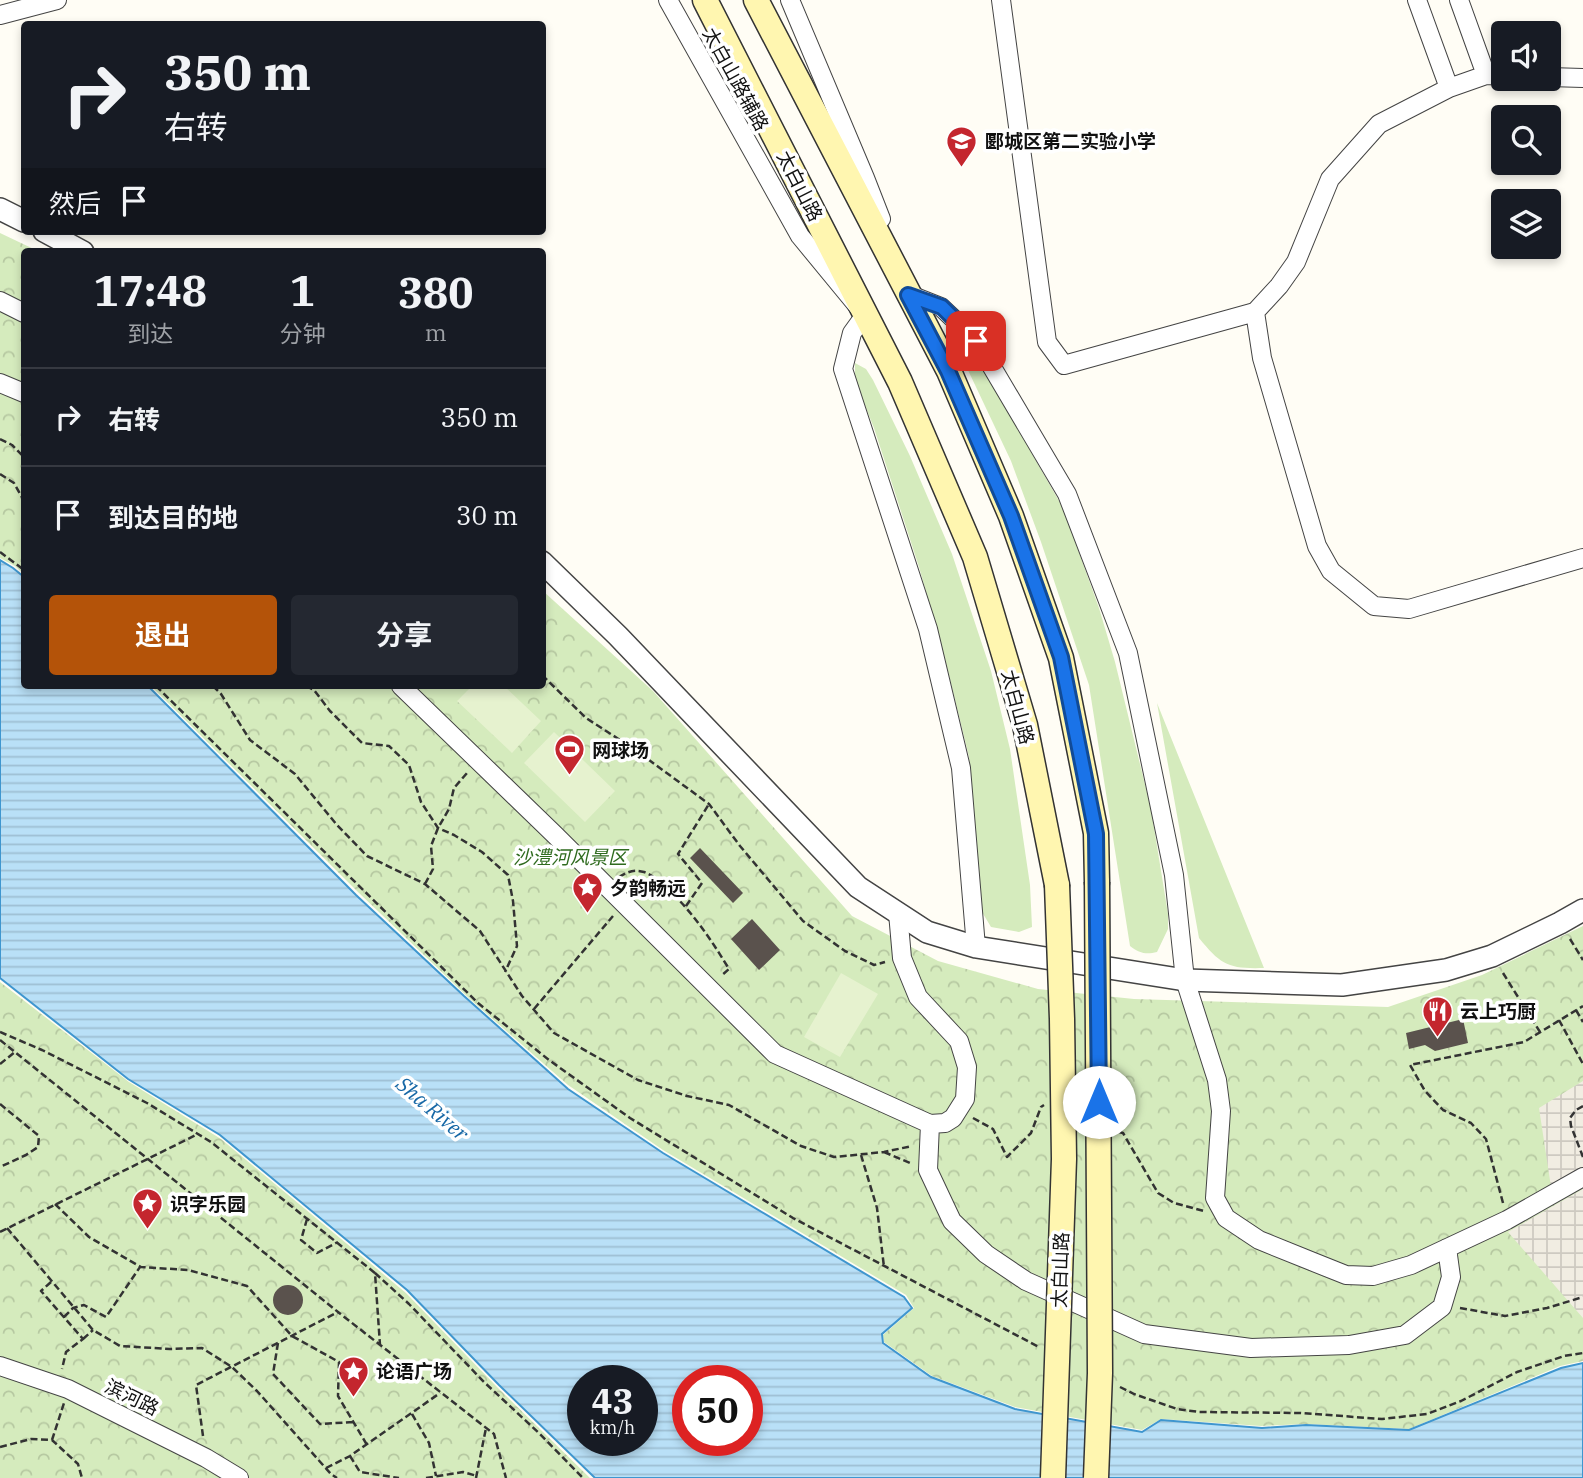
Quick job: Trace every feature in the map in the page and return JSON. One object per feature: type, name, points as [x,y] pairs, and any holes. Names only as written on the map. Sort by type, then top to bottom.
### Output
[{"type":"main road","name":"太白山路","points":[[705,0],[900,382],[975,557],[1025,725],[1057,885],[1062,1019],[1063,1159],[1053,1478]]},
{"type":"main road","name":"太白山路","points":[[756,0],[948,371],[1011,516],[1061,657],[1096,834],[1100,1373],[1096,1478]]},
{"type":"street","points":[[0,15],[57,0]]},
{"type":"street","name":"太白山路辅路","points":[[668,0],[800,236],[865,314]]},
{"type":"street","points":[[790,0],[865,177],[908,295],[942,307],[976,341],[1067,494],[1128,653],[1174,875],[1185,980],[1217,1080],[1221,1111],[1215,1198],[1226,1218],[1259,1240],[1346,1275],[1373,1276],[1411,1265],[1507,1220],[1583,1177]]},
{"type":"street","points":[[1001,0],[1047,342],[1064,365],[1255,312],[1296,262],[1329,179],[1379,124],[1448,88],[1491,77]]},
{"type":"street","points":[[1417,0],[1448,88]]},
{"type":"street","points":[[1459,0],[1491,68]]},
{"type":"street","points":[[1561,77],[1583,78]]},
{"type":"street","points":[[0,209],[21,220]]},
{"type":"street","points":[[51,235],[76,248]]},
{"type":"street","points":[[0,301],[21,312]]},
{"type":"street","points":[[1255,312],[1262,358],[1317,547],[1331,571],[1374,606],[1409,609],[1583,558]]},
{"type":"street","points":[[865,314],[852,333],[842,369],[928,629],[961,768],[976,947]]},
{"type":"street","points":[[0,383],[21,392]]},
{"type":"street","points":[[546,566],[618,636],[858,887],[927,932],[976,947],[1185,980],[1342,985],[1446,970],[1492,956],[1583,910]]},
{"type":"street","points":[[404,689],[775,1054],[930,1133]]},
{"type":"street","points":[[898,913],[902,958],[918,997],[959,1041],[967,1067],[965,1099],[953,1118],[930,1133]]},
{"type":"street","points":[[930,1133],[928,1170],[952,1221],[986,1254],[1026,1281],[1144,1334],[1251,1348],[1349,1345],[1405,1335],[1443,1307],[1451,1277],[1447,1248]]},
{"type":"street","name":"滨河路","points":[[0,1366],[63,1387],[206,1458],[239,1478]]},
{"type":"path","points":[[0,439],[21,454]]},
{"type":"path","points":[[0,474],[14,483],[21,496]]},
{"type":"path","points":[[0,552],[21,568]]},
{"type":"path","points":[[546,679],[586,718],[709,804],[740,846],[803,921],[845,951],[874,965],[902,958]]},
{"type":"path","points":[[159,689],[478,1003],[549,1060],[630,1118],[793,1218],[1049,1352]]},
{"type":"path","points":[[216,689],[250,740],[295,774],[367,856],[425,884],[480,931],[522,996],[554,1033],[638,1080],[687,1096],[729,1105],[801,1146],[834,1157],[884,1152],[930,1133]]},
{"type":"path","points":[[316,689],[330,711],[362,743],[388,746],[409,765],[421,802],[438,828],[482,852],[508,874],[517,946],[505,972]]},
{"type":"path","points":[[425,884],[433,869],[430,846],[449,809],[454,788],[478,760]]},
{"type":"path","points":[[686,906],[702,883],[678,854],[709,804]]},
{"type":"path","points":[[605,885],[629,871],[643,871],[656,878],[686,906],[729,969],[708,988]]},
{"type":"path","points":[[534,1009],[624,903]]},
{"type":"path","points":[[1560,923],[1583,960]]},
{"type":"path","points":[[1492,956],[1540,1032]]},
{"type":"path","points":[[1507,1220],[1486,1139],[1471,1123],[1443,1110],[1425,1091],[1410,1065],[1524,1042],[1583,1006]]},
{"type":"path","points":[[1576,1010],[1583,1022]]},
{"type":"path","points":[[1559,1020],[1583,1064]]},
{"type":"path","points":[[0,1032],[147,1103],[211,1142],[375,1273],[583,1478]]},
{"type":"path","points":[[0,1040],[494,1434],[506,1478]]},
{"type":"path","points":[[0,1064],[15,1052]]},
{"type":"path","points":[[0,1104],[39,1136],[38,1147],[26,1156],[0,1167]]},
{"type":"path","points":[[1583,1106],[1570,1118],[1583,1157]]},
{"type":"path","points":[[958,1109],[993,1129],[1007,1157],[1031,1133]]},
{"type":"path","points":[[1099,1129],[1123,1133],[1158,1193],[1174,1203],[1226,1218]]},
{"type":"path","points":[[0,1232],[198,1133]]},
{"type":"path","points":[[884,1152],[928,1170]]},
{"type":"path","points":[[861,1155],[877,1208],[884,1267]]},
{"type":"path","points":[[55,1204],[89,1237],[141,1267],[188,1270],[247,1286],[292,1336],[339,1362],[338,1396],[367,1445]]},
{"type":"path","points":[[307,1218],[301,1240],[317,1253],[338,1242]]},
{"type":"path","points":[[7,1228],[93,1330],[120,1346],[202,1348],[232,1367],[257,1391],[337,1478]]},
{"type":"path","points":[[64,1317],[73,1308],[84,1305],[106,1317],[141,1267]]},
{"type":"path","points":[[375,1273],[380,1345]]},
{"type":"path","points":[[51,1282],[41,1291],[83,1339]]},
{"type":"path","points":[[1443,1307],[1471,1309],[1505,1317],[1583,1297]]},
{"type":"path","points":[[206,1458],[195,1385],[338,1312]]},
{"type":"path","points":[[52,1440],[63,1387],[65,1352],[93,1330]]},
{"type":"path","points":[[278,1343],[273,1374],[320,1424],[353,1422]]},
{"type":"path","points":[[1110,1382],[1134,1394],[1177,1409],[1199,1412],[1301,1413],[1382,1419],[1427,1414],[1461,1401],[1517,1372],[1564,1356],[1583,1353]]},
{"type":"path","points":[[326,1468],[351,1456],[441,1392]]},
{"type":"path","points":[[412,1414],[429,1444],[436,1476]]},
{"type":"path","points":[[426,1478],[463,1472],[477,1477],[486,1428]]},
{"type":"path","points":[[0,1447],[31,1438],[52,1440],[78,1464],[82,1478]]},
{"type":"path","points":[[351,1456],[360,1472],[399,1478]]},
{"type":"green space","points":[[0,233],[32,248],[21,248],[21,571],[0,558]]},
{"type":"green space","points":[[953,333],[979,361],[1063,508],[1099,608],[1151,809],[1168,914],[1168,929],[1157,952],[1143,953],[1130,946],[1089,685],[1011,461],[967,368],[946,334]]},
{"type":"green space","points":[[855,363],[866,369],[873,380],[910,456],[952,554],[991,671],[1010,749],[1030,885],[1032,927],[1019,932],[991,927],[982,912],[969,757],[919,567],[874,428],[855,381]]},
{"type":"green space","name":"沙澧河风景区","points":[[546,594],[653,691],[852,916],[938,961],[1038,989],[1134,999],[1388,1007],[1482,975],[1583,926],[1583,1361],[1560,1366],[1409,1429],[1306,1424],[1261,1426],[1161,1419],[1142,1430],[1015,1407],[932,1376],[884,1342],[883,1335],[914,1308],[906,1295],[663,1150],[568,1085],[471,1000],[154,689],[546,689]]},
{"type":"green space","points":[[469,689],[507,689],[541,721],[512,753],[457,701]]},
{"type":"green space","points":[[1157,703],[1264,968],[1242,968],[1226,963],[1213,954],[1199,938]]},
{"type":"green space","name":"网球场","points":[[554,732],[615,791],[585,822],[524,763]]},
{"type":"green space","points":[[841,973],[878,994],[840,1057],[804,1037]]},
{"type":"green space","points":[[0,982],[129,1082],[221,1139],[406,1293],[590,1478],[0,1478]]},
{"type":"shaded area","points":[[1583,1081],[1583,1168],[1551,1187],[1539,1108]]},
{"type":"shaded area","points":[[1583,1189],[1583,1318],[1508,1232]]},
{"type":"water","name":"Sha River","points":[[0,560],[21,575],[21,689],[151,689],[356,895],[568,1089],[663,1153],[904,1297],[912,1308],[882,1334],[883,1343],[931,1377],[1015,1409],[1142,1432],[1161,1420],[1262,1428],[1306,1425],[1409,1430],[1561,1368],[1583,1363],[1583,1478],[595,1478],[572,1456],[658,1456],[658,1365],[567,1365],[567,1451],[407,1290],[220,1135],[128,1079],[0,978]]},
{"type":"building","points":[[700,848],[743,893],[733,903],[690,858]]},
{"type":"building","points":[[752,919],[780,950],[759,970],[731,939]]},
{"type":"building","name":"云上巧厨","points":[[1463,1019],[1468,1043],[1435,1051],[1425,1045],[1409,1049],[1406,1033]]},
{"type":"building","points":[[288,1285],[294,1286],[302,1294],[302,1306],[294,1314],[288,1315],[282,1314],[274,1306],[273,1300],[274,1294],[282,1286]]},
{"type":"place","name":"郾城区第二实验小学","points":[[962,168]]},
{"type":"place","name":"网球场","points":[[569,777]]},
{"type":"place","name":"夕韵畅远","points":[[587,915]]},
{"type":"place","name":"云上巧厨","points":[[1437,1038]]},
{"type":"place","name":"识字乐园","points":[[147,1231]]},
{"type":"place","name":"论语广场","points":[[353,1398]]},
{"type":"route","points":[[976,341],[942,307],[908,295],[948,371],[1011,516],[1061,657],[1096,834],[1099,1102]]}]
